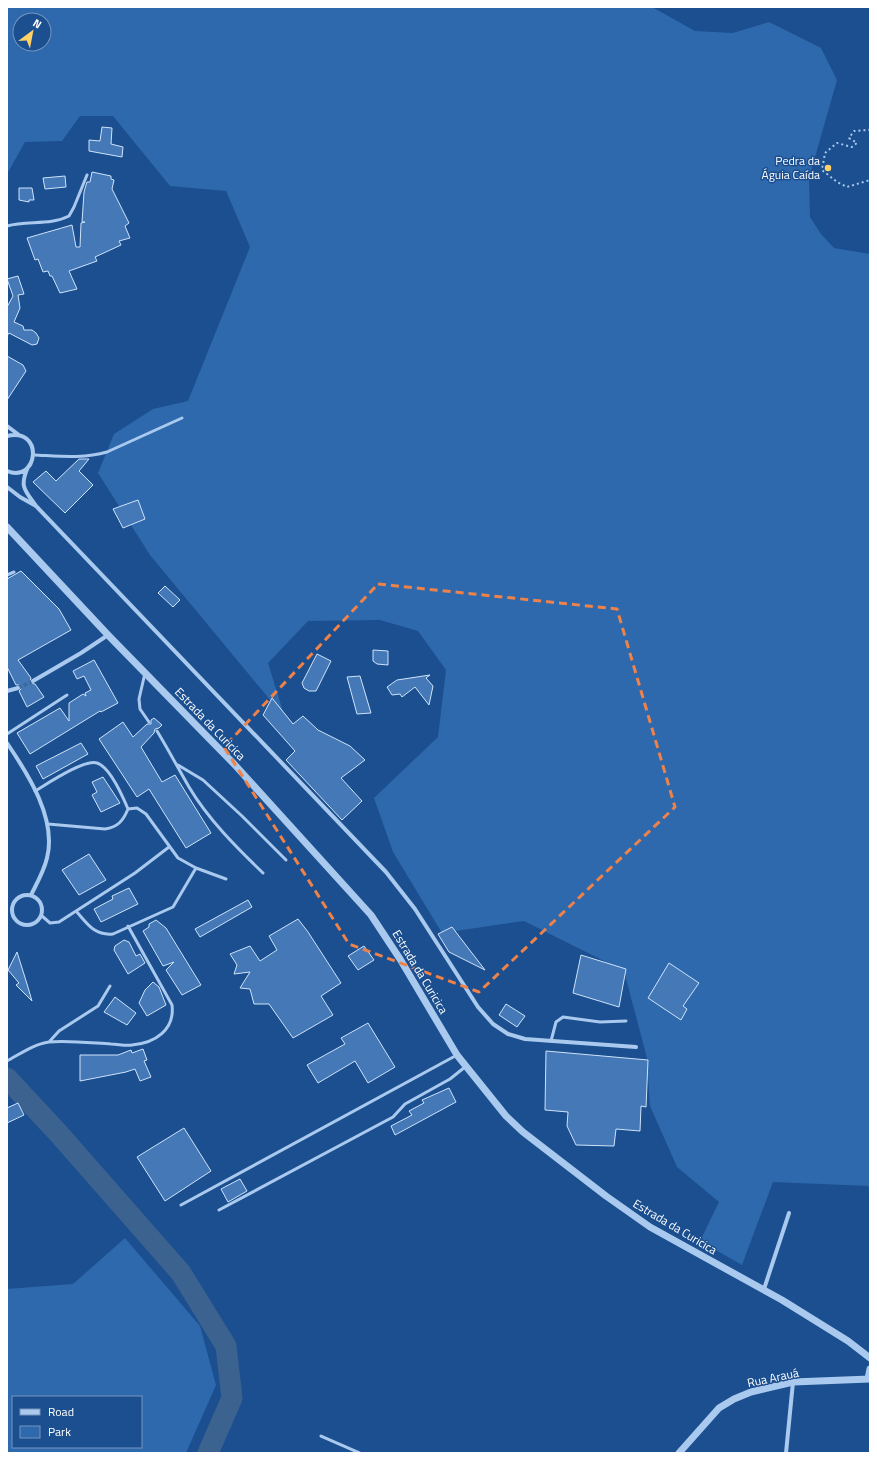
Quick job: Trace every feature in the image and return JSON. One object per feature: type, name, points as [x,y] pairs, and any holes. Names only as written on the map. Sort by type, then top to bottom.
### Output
[{"type":"street","points":[[7,426],[26,438],[33,449],[34,455],[32,462],[23,471],[16,473],[7,471]]},
{"type":"street","points":[[7,436],[20,435]]},
{"type":"street","points":[[28,467],[23,478],[23,483],[36,506],[386,872],[415,909],[478,1007],[493,1024],[508,1034],[525,1039],[636,1047]]},
{"type":"street","points":[[7,487],[20,498],[36,506]]},
{"type":"street","name":"Estrada da Curicica","points":[[7,527],[108,635],[234,764],[371,915],[400,959],[457,1055],[506,1116],[517,1127],[606,1196],[650,1227],[764,1289],[848,1341],[870,1358]]},
{"type":"street","points":[[33,681],[81,653],[108,635]]},
{"type":"street","points":[[7,691],[18,688]]},
{"type":"street","points":[[7,743],[20,762],[35,791],[48,824],[49,844],[47,858],[32,895]]},
{"type":"street","points":[[23,895],[32,895],[39,900],[43,908],[42,916],[36,923],[28,926],[19,923],[13,917],[12,908],[15,900],[23,895]]},
{"type":"street","points":[[764,1289],[789,1213]]},
{"type":"street","points":[[869,1379],[870,1369]]},
{"type":"street","name":"Rua Arauá","points":[[679,1453],[720,1408],[734,1399],[751,1392],[793,1382],[869,1379]]},
{"type":"street","points":[[786,1453],[793,1382]]},
{"type":"lane","points":[[7,226],[14,224],[52,221],[69,216],[87,175]]},
{"type":"lane","points":[[34,455],[95,456],[182,418]]},
{"type":"lane","points":[[7,575],[14,572]]},
{"type":"lane","points":[[145,673],[139,699],[140,709],[149,722]]},
{"type":"lane","points":[[7,734],[67,695]]},
{"type":"lane","points":[[156,731],[203,808],[241,852],[262,873]]},
{"type":"lane","points":[[35,791],[79,766],[90,762],[97,763],[107,771],[128,809]]},
{"type":"lane","points":[[176,764],[203,780],[286,860]]},
{"type":"lane","points":[[128,809],[137,808],[146,814],[178,858],[196,868],[226,879]]},
{"type":"lane","points":[[48,824],[105,829],[113,828],[121,823],[128,809]]},
{"type":"lane","points":[[42,916],[47,922],[59,922],[135,873],[169,847]]},
{"type":"lane","points":[[76,911],[96,932],[104,935],[113,934],[173,907],[196,868]]},
{"type":"lane","points":[[7,1061],[49,1042],[88,1042],[132,1046],[147,1042],[160,1036],[167,1029],[172,1020],[172,1005],[128,926]]},
{"type":"lane","points":[[49,1042],[59,1031],[98,1006],[110,986]]},
{"type":"lane","points":[[551,1041],[556,1022],[563,1018],[600,1022],[626,1021]]},
{"type":"lane","points":[[181,1205],[457,1055]]},
{"type":"lane","points":[[219,1210],[393,1117],[405,1104],[450,1079],[465,1066]]},
{"type":"lane","points":[[321,1436],[360,1453]]},
{"type":"path","points":[[870,129],[854,131],[849,138],[858,143],[852,147],[837,143],[825,153],[822,170],[837,182],[847,187],[870,180]]},
{"type":"highlighted area","points":[[378,584],[617,609],[675,807],[479,992],[349,944],[224,747]]},
{"type":"green space","points":[[7,7],[652,7],[695,31],[733,33],[769,22],[821,48],[837,80],[809,178],[810,217],[821,234],[834,248],[870,254],[870,1186],[773,1182],[742,1265],[700,1241],[719,1202],[677,1167],[650,1106],[647,1058],[624,971],[524,921],[442,933],[393,852],[374,798],[438,737],[446,670],[418,631],[380,620],[308,621],[268,663],[285,718],[150,555],[98,473],[114,434],[153,409],[188,401],[250,247],[226,191],[170,186],[113,116],[80,116],[62,141],[25,142],[7,174]]},
{"type":"green space","points":[[125,1238],[200,1326],[216,1385],[186,1453],[7,1453],[7,1289],[73,1284]]},
{"type":"building","points":[[102,127],[112,128],[111,144],[123,147],[122,157],[89,151],[89,140],[100,141]]},
{"type":"building","points":[[92,172],[111,176],[111,179],[114,180],[112,189],[129,223],[125,226],[130,238],[119,241],[121,245],[95,257],[97,261],[69,271],[77,289],[60,293],[52,276],[50,276],[48,271],[43,272],[38,259],[35,260],[27,238],[72,225],[76,247],[80,247],[81,223],[85,222],[82,222],[84,192],[87,182],[90,182]]},
{"type":"building","points":[[65,176],[66,187],[45,189],[43,178]]},
{"type":"building","points":[[19,188],[32,188],[34,200],[29,200],[29,202],[19,200]]},
{"type":"building","points":[[18,276],[24,294],[18,295],[20,308],[14,322],[23,326],[24,330],[32,330],[36,333],[39,338],[37,344],[32,345],[9,333],[7,336],[7,307],[13,296],[7,279]]},
{"type":"building","points":[[7,356],[23,365],[26,371],[7,400]]},
{"type":"building","points":[[79,459],[89,459],[79,471],[93,485],[65,513],[33,482],[46,471],[56,481]]},
{"type":"building","points":[[138,500],[145,519],[123,528],[113,509]]},
{"type":"building","points":[[21,571],[59,609],[71,630],[18,660],[31,678],[30,683],[35,684],[44,697],[27,707],[19,691],[21,687],[16,685],[7,667],[7,579]]},
{"type":"building","points":[[165,586],[180,600],[173,607],[158,593]]},
{"type":"building","points":[[373,650],[388,651],[388,665],[377,664],[373,661]]},
{"type":"building","points":[[317,654],[331,661],[316,691],[309,691],[304,688],[302,683]]},
{"type":"building","points":[[94,660],[118,703],[101,712],[100,711],[30,754],[17,733],[60,708],[69,721],[69,703],[83,694],[86,696],[85,693],[91,690],[84,676],[77,679],[73,671]]},
{"type":"building","points":[[430,675],[426,678],[433,686],[429,705],[415,687],[402,697],[400,694],[392,695],[387,687],[397,680]]},
{"type":"building","points":[[360,676],[371,713],[357,714],[347,677]]},
{"type":"building","points":[[272,698],[293,724],[303,716],[318,730],[350,746],[365,760],[341,778],[362,801],[342,820],[286,760],[295,751],[263,715]]},
{"type":"building","points":[[154,718],[162,725],[155,729],[154,733],[141,747],[162,782],[175,775],[211,833],[186,848],[149,789],[137,797],[99,739],[123,722],[133,737],[147,724],[151,724],[151,720]]},
{"type":"building","points":[[81,743],[88,754],[43,779],[36,766]]},
{"type":"building","points":[[103,777],[120,803],[101,812],[92,795],[97,792],[92,782]]},
{"type":"building","points":[[89,854],[106,880],[79,895],[62,870]]},
{"type":"building","points":[[129,888],[138,904],[101,922],[94,909],[113,899],[112,896]]},
{"type":"building","points":[[248,900],[252,907],[200,937],[195,929]]},
{"type":"building","points":[[298,919],[341,983],[321,996],[333,1015],[293,1038],[269,1004],[254,1004],[250,989],[240,988],[250,972],[234,974],[237,965],[230,954],[250,946],[260,961],[277,950],[269,936]]},
{"type":"building","points":[[156,920],[166,928],[201,985],[182,995],[166,970],[174,962],[163,966],[143,931],[149,927],[149,924]]},
{"type":"building","points":[[452,927],[485,970],[449,952],[438,934]]},
{"type":"building","points":[[124,940],[129,942],[136,956],[140,954],[145,963],[128,974],[114,950],[115,946]]},
{"type":"building","points":[[364,946],[374,960],[358,970],[348,956]]},
{"type":"building","points":[[17,952],[32,1001],[16,985],[19,983],[8,970]]},
{"type":"building","points":[[581,955],[626,969],[619,1007],[573,993]]},
{"type":"building","points":[[669,963],[699,983],[683,1006],[687,1009],[681,1020],[648,998]]},
{"type":"building","points":[[153,982],[159,987],[166,1005],[147,1016],[139,1003],[145,990]]},
{"type":"building","points":[[115,997],[136,1013],[127,1025],[104,1012]]},
{"type":"building","points":[[506,1004],[525,1016],[517,1027],[499,1015]]},
{"type":"building","points":[[368,1023],[395,1067],[368,1083],[355,1061],[318,1083],[307,1065],[345,1044],[341,1038]]},
{"type":"building","points":[[143,1049],[147,1060],[144,1061],[151,1077],[140,1081],[135,1069],[80,1081],[80,1055],[118,1055],[131,1050],[132,1053]]},
{"type":"building","points":[[546,1051],[648,1060],[646,1107],[641,1106],[640,1131],[616,1129],[614,1146],[576,1145],[567,1126],[568,1112],[545,1110]]},
{"type":"building","points":[[449,1088],[456,1102],[395,1135],[391,1126],[412,1115],[409,1111],[424,1103],[422,1100]]},
{"type":"building","points":[[18,1103],[24,1115],[7,1123],[7,1108]]},
{"type":"building","points":[[184,1128],[211,1171],[165,1201],[137,1157]]},
{"type":"building","points":[[240,1179],[247,1191],[228,1202],[221,1189]]},
{"type":"waterway","points":[[7,1078],[59,1134],[181,1273],[226,1346],[232,1398],[208,1453]]},
{"type":"tunnel","points":[[18,688],[33,681]]},
{"type":"place","name":"Pedra da Águia Caída","points":[[828,168]]}]
